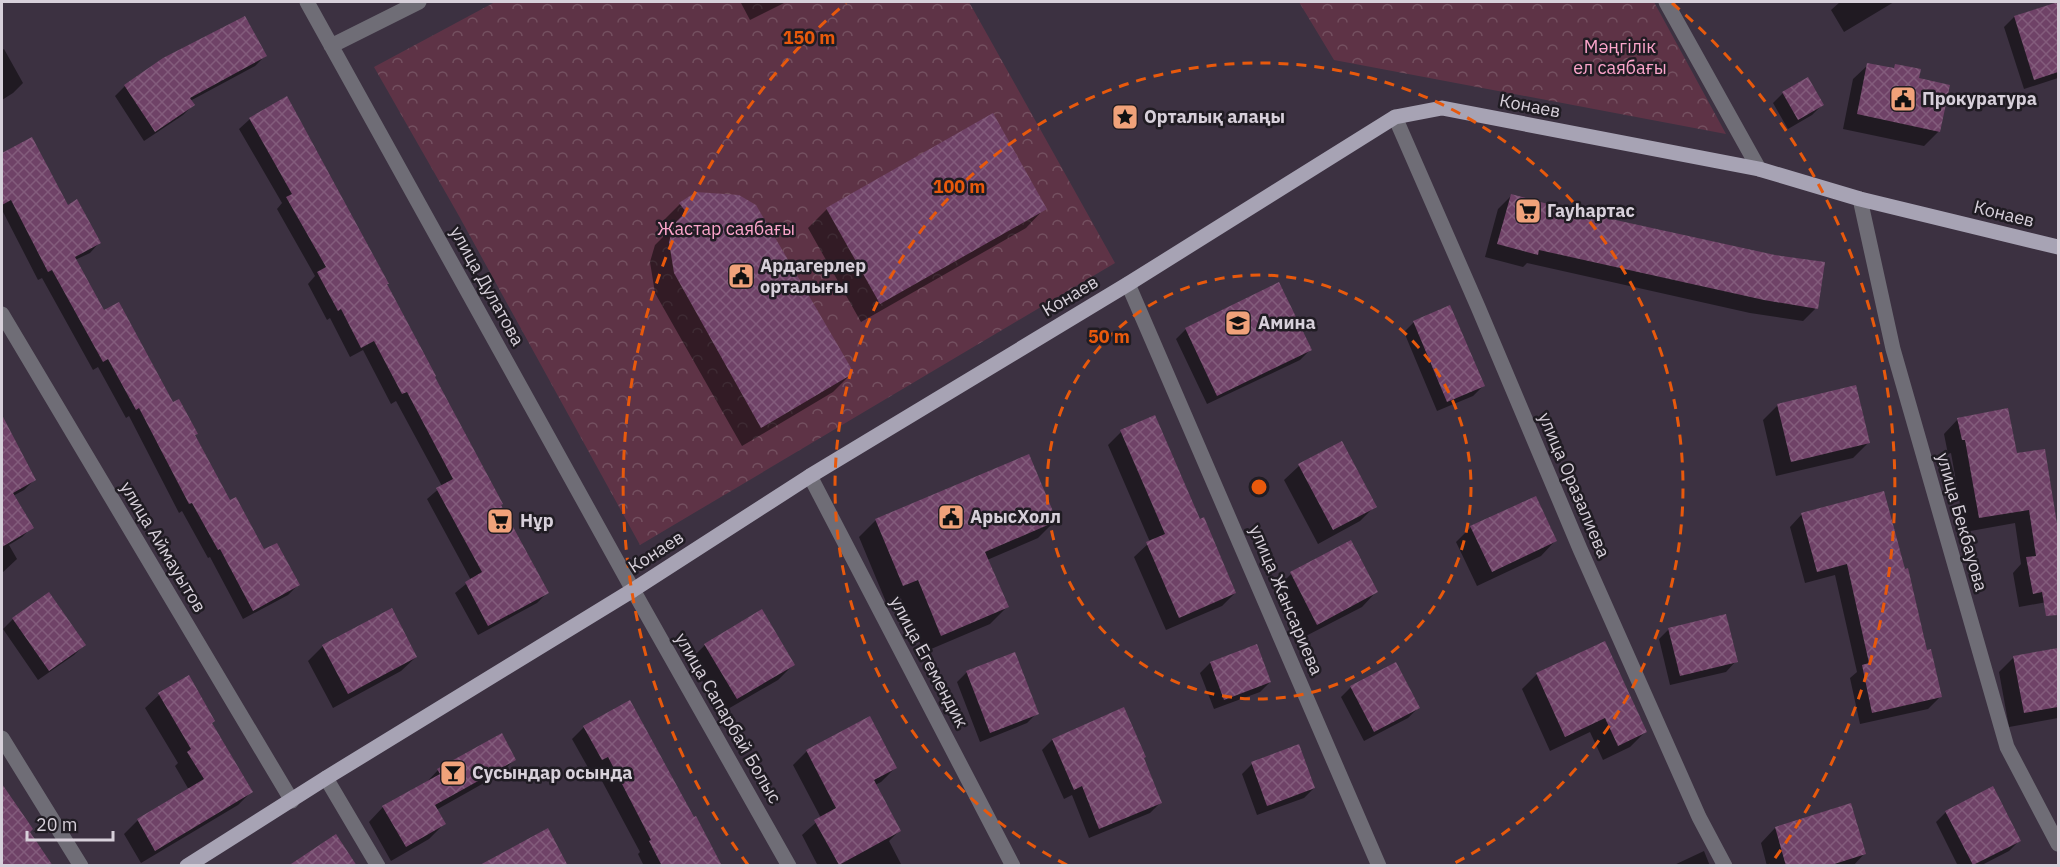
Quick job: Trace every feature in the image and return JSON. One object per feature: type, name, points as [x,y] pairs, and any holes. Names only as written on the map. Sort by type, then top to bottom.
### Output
[{"type":"main road","name":"Конаев","points":[[187,866],[633,590],[810,476],[1128,284],[1395,117],[1442,108],[1759,169],[1860,199],[2058,247]]},
{"type":"street","name":"улица Дулатова","points":[[307,2],[633,590]]},
{"type":"street","points":[[331,46],[419,2]]},
{"type":"street","points":[[1666,2],[1759,169]]},
{"type":"street","name":"улица Оразалиева","points":[[1395,117],[1580,549],[1699,817],[1725,866]]},
{"type":"street","name":"улица Бекбауова","points":[[1860,199],[1893,349],[2007,747],[2058,844]]},
{"type":"street","name":"улица Жансариева","points":[[1128,284],[1379,866]]},
{"type":"street","name":"улица Аймауытов","points":[[2,314],[291,801]]},
{"type":"street","name":"улица Егемендик","points":[[810,476],[1013,866]]},
{"type":"street","name":"улица Cапарбай Болыс","points":[[633,590],[789,866]]},
{"type":"street","points":[[2,738],[81,866]]},
{"type":"street","points":[[326,778],[378,866]]},
{"type":"green space","name":"Жастар саябағы","points":[[495,2],[969,2],[1115,263],[640,545],[459,216],[374,67]]},
{"type":"green space","name":"Мәңгілік ел саябағы","points":[[1299,2],[1654,2],[1726,134],[1334,60]]},
{"type":"building","points":[[2058,2],[2058,72],[2034,80],[2014,16]]},
{"type":"building","points":[[245,16],[267,56],[190,98],[195,105],[155,132],[124,85],[163,58]]},
{"type":"building","name":"Прокуратура","points":[[1867,63],[1894,68],[1895,64],[1921,69],[1919,78],[1950,85],[1940,132],[1857,114]]},
{"type":"building","points":[[1808,77],[1824,105],[1798,120],[1782,92]]},
{"type":"building","points":[[287,96],[389,284],[387,284],[503,504],[501,505],[549,593],[488,626],[465,582],[482,572],[436,488],[453,479],[407,392],[402,394],[374,341],[361,348],[341,309],[338,311],[317,272],[326,267],[286,197],[292,194],[249,118]]},
{"type":"building","points":[[993,113],[1047,209],[880,304],[826,208]]},
{"type":"building","points":[[32,137],[68,205],[77,199],[101,243],[75,257],[104,310],[119,302],[173,402],[179,399],[198,434],[195,435],[230,500],[236,497],[264,549],[277,543],[300,585],[253,611],[220,549],[218,550],[192,503],[189,504],[139,408],[136,410],[108,359],[103,362],[52,270],[48,272],[11,200],[2,205],[2,153]]},
{"type":"building","points":[[696,192],[739,195],[756,205],[854,373],[761,428],[674,273],[669,242],[674,224],[686,212],[679,203]]},
{"type":"building","points":[[1511,194],[1570,210],[1775,255],[1825,262],[1818,309],[1764,300],[1539,250],[1538,255],[1497,244]]},
{"type":"building","points":[[1279,282],[1312,350],[1217,396],[1185,328]]},
{"type":"building","points":[[1450,305],[1485,386],[1447,402],[1413,321]]},
{"type":"building","points":[[1856,385],[1870,443],[1791,462],[1777,404]]},
{"type":"building","points":[[2008,408],[2017,453],[2045,449],[2058,530],[2058,615],[2046,616],[2042,592],[2033,594],[2026,557],[2036,556],[2029,510],[1979,518],[1965,440],[1962,440],[1957,418]]},
{"type":"building","points":[[2,415],[36,480],[13,493],[34,528],[2,547]]},
{"type":"building","points":[[1155,415],[1200,519],[1204,517],[1236,593],[1179,618],[1146,542],[1165,534],[1120,430]]},
{"type":"building","points":[[1342,441],[1377,507],[1333,530],[1298,464]]},
{"type":"building","points":[[1029,454],[1057,521],[985,552],[1009,607],[941,636],[918,580],[903,586],[875,519]]},
{"type":"building","points":[[1884,491],[1905,569],[1908,568],[1927,650],[1931,649],[1942,697],[1872,713],[1862,665],[1869,663],[1847,564],[1817,572],[1801,513]]},
{"type":"building","points":[[1536,496],[1557,541],[1492,572],[1470,526]]},
{"type":"building","points":[[1351,540],[1378,592],[1317,625],[1290,572]]},
{"type":"building","points":[[49,592],[86,645],[49,671],[12,618]]},
{"type":"building","points":[[392,608],[417,657],[348,694],[322,645]]},
{"type":"building","points":[[762,609],[795,665],[737,699],[704,644]]},
{"type":"building","points":[[1726,614],[1738,662],[1680,676],[1668,628]]},
{"type":"building","points":[[1605,641],[1647,732],[1618,746],[1605,718],[1565,737],[1536,673]]},
{"type":"building","points":[[1257,644],[1271,682],[1224,700],[1210,662]]},
{"type":"building","points":[[2058,648],[2058,707],[2024,713],[2013,656]]},
{"type":"building","points":[[1015,652],[1039,714],[990,733],[966,671]]},
{"type":"building","points":[[1396,662],[1420,708],[1374,732],[1350,686]]},
{"type":"building","points":[[189,675],[215,721],[212,723],[253,792],[155,851],[137,819],[204,779],[187,752],[191,749],[158,693]]},
{"type":"building","points":[[630,700],[722,866],[662,866],[608,757],[602,760],[583,726]]},
{"type":"building","points":[[1124,707],[1146,757],[1144,758],[1162,803],[1099,829],[1082,786],[1074,790],[1052,739]]},
{"type":"building","points":[[870,716],[897,768],[874,780],[901,831],[839,865],[814,820],[836,808],[806,750]]},
{"type":"building","points":[[502,733],[516,760],[435,805],[446,824],[406,847],[382,806],[440,774],[437,769]]},
{"type":"building","points":[[1299,744],[1315,788],[1267,806],[1251,762]]},
{"type":"building","points":[[2,784],[33,829],[30,832],[53,866],[2,866]]},
{"type":"building","points":[[1993,786],[2021,841],[1973,865],[1945,811]]},
{"type":"building","points":[[1851,803],[1866,854],[1828,866],[1786,866],[1775,827]]},
{"type":"building","points":[[548,828],[568,866],[478,866]]},
{"type":"building","points":[[336,834],[357,866],[288,866]]},
{"type":"place","name":"Прокуратура","points":[[1903,99]]},
{"type":"place","name":"Орталық алаңы","points":[[1125,117]]},
{"type":"place","name":"Гауһартас","points":[[1528,211]]},
{"type":"place","name":"Ардагерлер орталығы","points":[[741,276]]},
{"type":"place","name":"Амина","points":[[1238,323]]},
{"type":"place","name":"АрысХолл","points":[[951,517]]},
{"type":"place","name":"Нұр","points":[[500,521]]},
{"type":"place","name":"Сусындар осында","points":[[453,773]]}]
